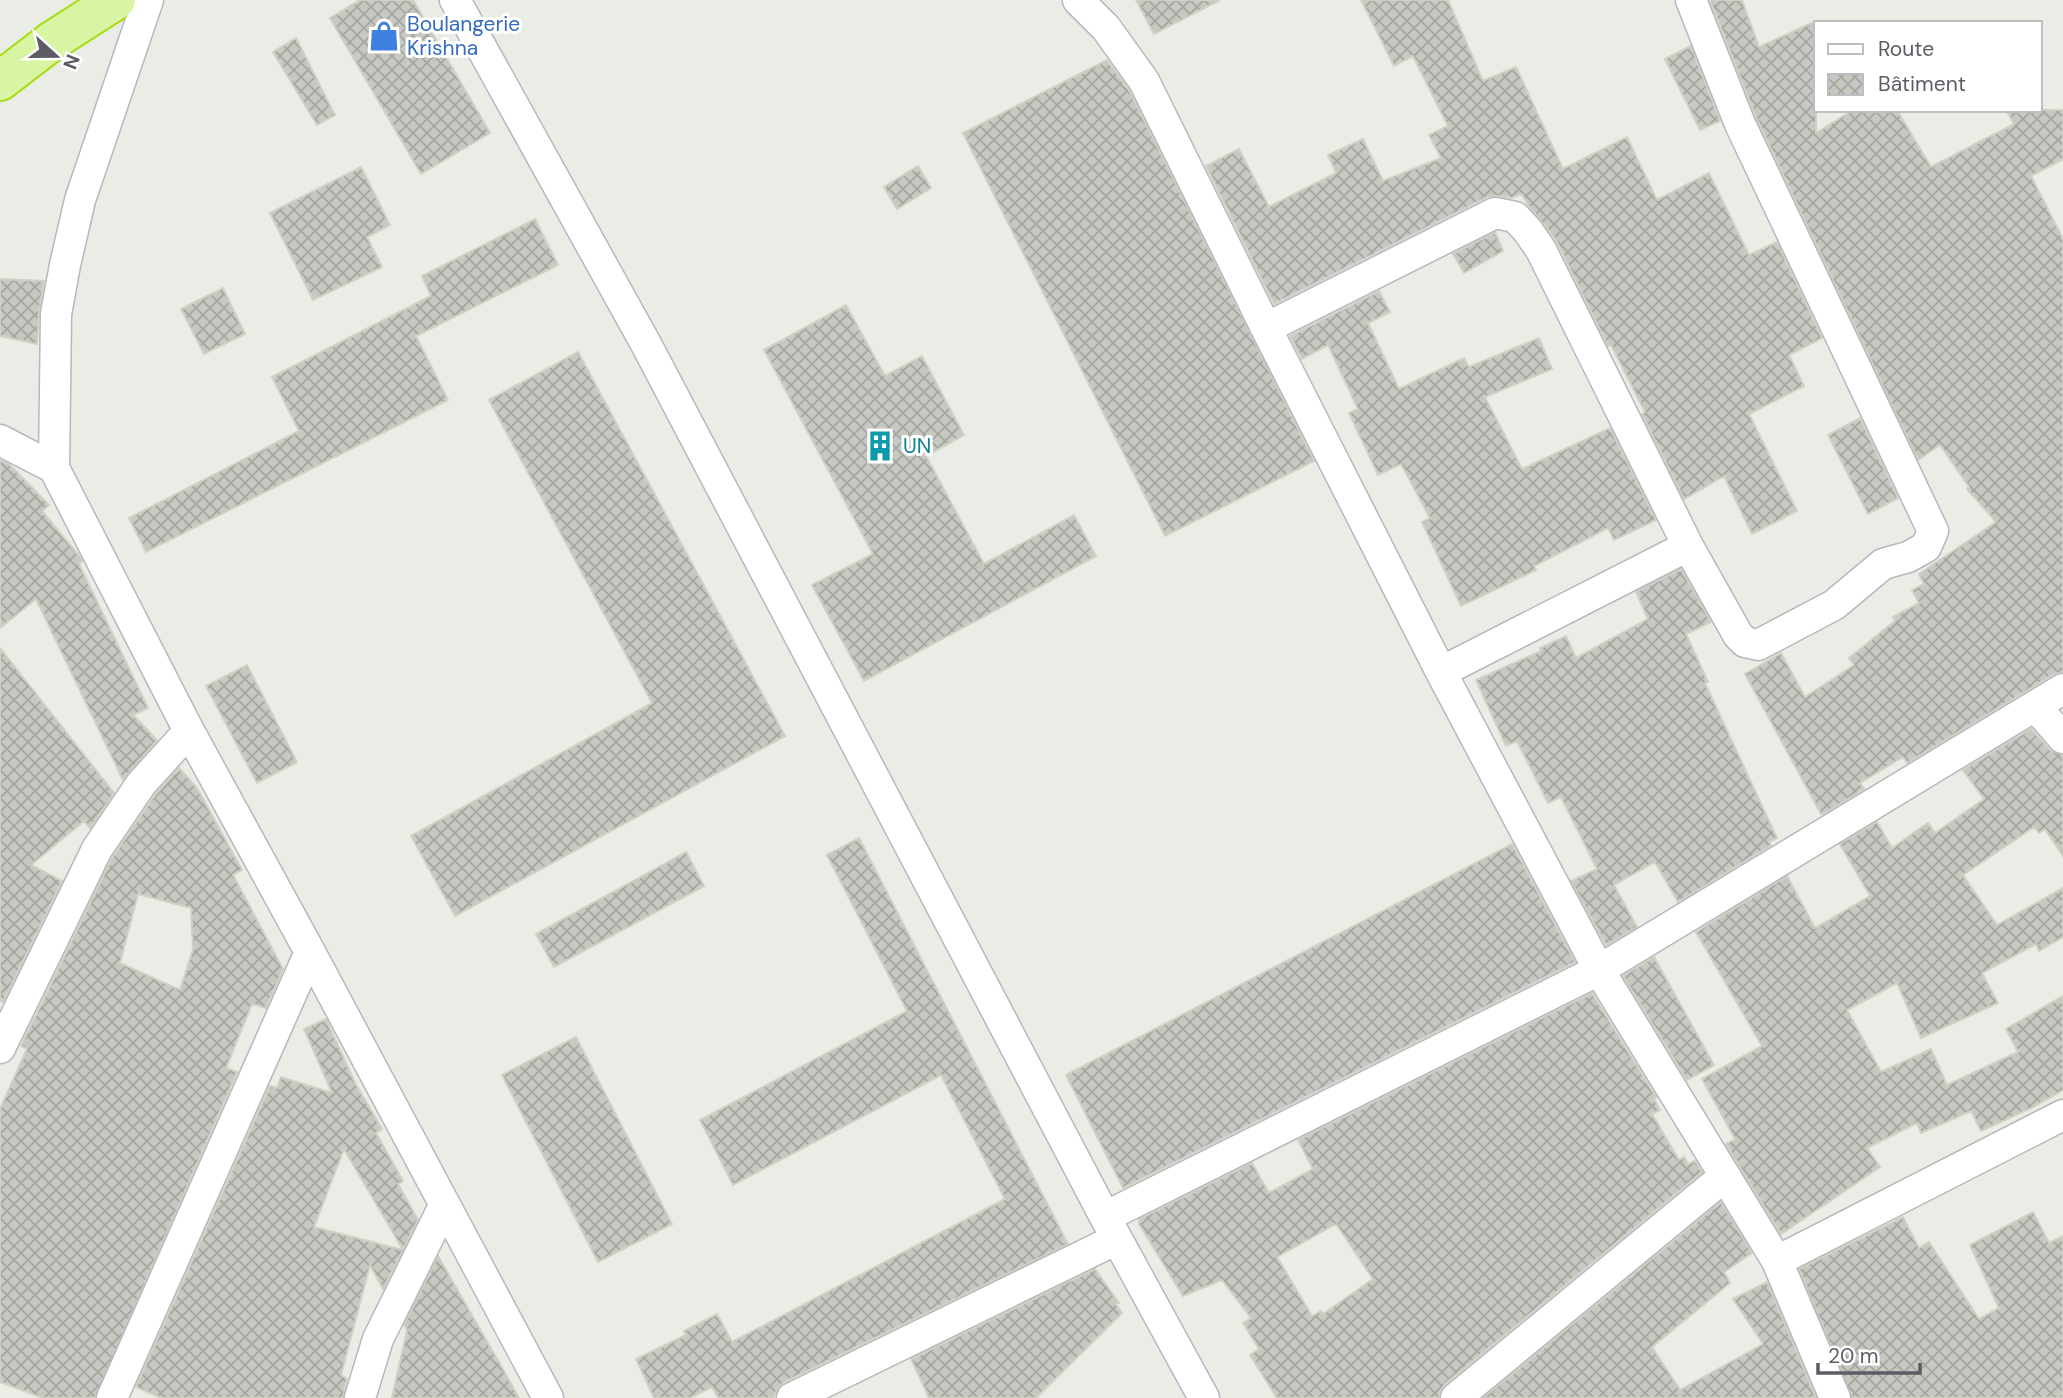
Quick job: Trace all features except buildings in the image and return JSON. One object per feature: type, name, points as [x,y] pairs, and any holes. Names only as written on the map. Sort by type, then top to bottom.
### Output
[{"type":"highway","points":[[0,81],[52,41],[116,0]]},
{"type":"street","points":[[148,0],[80,200],[65,265],[56,314],[54,468],[189,731],[548,1398]]},
{"type":"street","points":[[455,0],[652,356],[1111,1228],[1190,1393]]},
{"type":"street","points":[[1078,0],[1106,28],[1144,81],[1441,672],[1600,970],[1776,1261],[1835,1398]]},
{"type":"street","points":[[1266,328],[1495,213],[1515,216],[1541,250],[1688,546],[1738,635],[1745,642],[1758,645],[1834,605],[1882,564],[1908,557],[1926,547],[1933,531],[1740,124],[1691,0]]},
{"type":"street","points":[[0,440],[54,468]]},
{"type":"street","points":[[1441,672],[1688,546]]},
{"type":"street","points":[[792,1398],[1600,970],[2063,689]]},
{"type":"street","points":[[2035,706],[2063,738]]},
{"type":"street","points":[[0,1048],[97,849],[141,784],[189,731]]},
{"type":"street","points":[[112,1398],[310,952]]},
{"type":"street","points":[[1776,1261],[2063,1115]]},
{"type":"street","points":[[1456,1398],[1725,1176]]},
{"type":"street","points":[[360,1398],[378,1339],[444,1206]]},
{"type":"place","name":"Boulangerie Krishna","points":[[384,36]]},
{"type":"place","name":"UN","points":[[880,446]]}]
